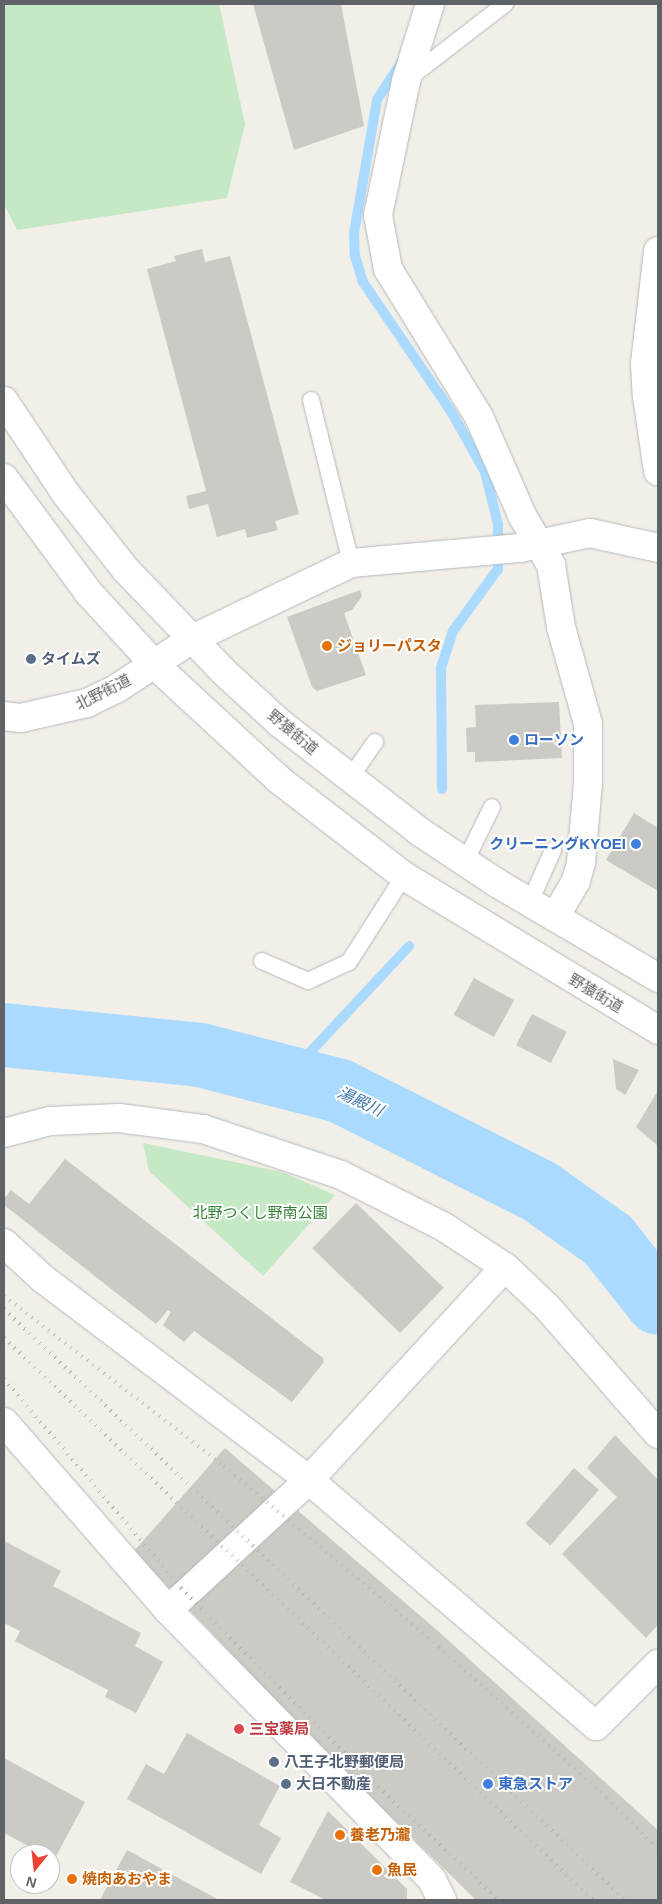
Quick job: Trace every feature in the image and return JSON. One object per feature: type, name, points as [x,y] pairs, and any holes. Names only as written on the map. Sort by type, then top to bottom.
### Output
[{"type":"street","points":[[430,4],[408,75],[378,215],[388,268],[479,417],[529,545],[551,566],[561,627],[588,724],[588,783],[581,863],[576,881],[555,917]]},
{"type":"street","points":[[658,251],[645,363],[647,396],[658,471]]},
{"type":"street","name":"野猿街道","points":[[4,401],[94,531],[192,639],[281,724],[420,832],[530,902],[658,978]]},
{"type":"street","name":"野猿街道","points":[[4,478],[88,592],[154,664],[278,779],[404,876],[658,1030]]},
{"type":"street","name":"北野街道","points":[[4,716],[21,718],[68,710],[110,692],[192,639],[351,563],[412,562],[590,534],[658,548]]},
{"type":"street","points":[[4,1133],[50,1121],[119,1118],[203,1129],[341,1175],[444,1227],[505,1267],[548,1308],[658,1434]]},
{"type":"street","points":[[4,1243],[42,1278],[309,1480],[596,1726],[658,1664]]},
{"type":"street","points":[[168,1610],[309,1480],[505,1267]]},
{"type":"street","points":[[4,1422],[168,1610],[432,1880],[442,1900]]},
{"type":"lane","points":[[408,75],[505,4]]},
{"type":"lane","points":[[311,400],[351,563]]},
{"type":"lane","points":[[350,778],[375,742]]},
{"type":"lane","points":[[466,862],[492,807]]},
{"type":"lane","points":[[530,902],[553,850]]},
{"type":"lane","points":[[262,961],[308,981],[349,962],[404,876]]},
{"type":"green space","points":[[4,4],[219,4],[245,124],[227,198],[17,230],[4,204]]},
{"type":"green space","name":"北野つくし野南公園","points":[[143,1143],[282,1172],[335,1195],[263,1276],[149,1171]]},
{"type":"building","points":[[253,4],[341,4],[364,126],[294,150]]},
{"type":"building","points":[[202,249],[205,262],[230,256],[299,514],[275,521],[278,530],[247,538],[245,529],[217,537],[208,504],[189,509],[186,496],[206,491],[147,269],[176,261],[174,256]]},
{"type":"building","name":"ジョリーパスタ","points":[[360,590],[362,596],[352,610],[344,613],[366,675],[317,691],[312,687],[287,617]]},
{"type":"building","name":"ローソン","points":[[559,702],[562,758],[475,762],[475,752],[467,752],[466,728],[476,727],[475,705]]},
{"type":"building","points":[[634,813],[658,828],[658,891],[606,860]]},
{"type":"building","points":[[474,978],[514,1000],[494,1037],[454,1015]]},
{"type":"building","points":[[532,1014],[567,1032],[551,1063],[516,1045]]},
{"type":"building","points":[[613,1059],[639,1070],[625,1095],[616,1089]]},
{"type":"building","points":[[658,1093],[658,1146],[636,1127]]},
{"type":"building","points":[[65,1159],[323,1358],[324,1362],[292,1402],[194,1331],[184,1342],[163,1325],[171,1312],[168,1310],[156,1324],[4,1205],[4,1199],[11,1190],[29,1204]]},
{"type":"building","points":[[356,1203],[444,1288],[400,1333],[312,1248]]},
{"type":"building","points":[[615,1435],[658,1480],[658,1625],[646,1638],[562,1554],[617,1497],[587,1468]]},
{"type":"building","points":[[225,1448],[439,1632],[658,1830],[658,1900],[476,1900],[321,1748],[134,1551]]},
{"type":"building","points":[[574,1468],[599,1490],[550,1545],[525,1524]]},
{"type":"building","points":[[4,1541],[61,1571],[53,1586],[141,1633],[135,1646],[163,1662],[136,1713],[105,1697],[108,1690],[15,1641],[20,1631],[4,1623]]},
{"type":"building","points":[[187,1733],[280,1786],[259,1825],[281,1838],[261,1874],[127,1799],[146,1764],[164,1774]]},
{"type":"building","points":[[4,1758],[85,1802],[60,1849],[60,1844],[24,1844],[4,1833]]},
{"type":"building","points":[[328,1811],[407,1889],[407,1900],[326,1900],[290,1882]]},
{"type":"building","points":[[127,1850],[219,1900],[100,1900]]},
{"type":"waterway","points":[[402,61],[377,100],[354,233],[355,256],[363,282],[452,413],[485,472],[498,524],[498,569],[453,631],[441,668],[442,789]]},
{"type":"waterway","points":[[287,1077],[409,946]]},
{"type":"waterway","name":"湯殿川","points":[[4,1035],[200,1055],[340,1091],[539,1191],[608,1240],[658,1303]]},
{"type":"railway","points":[[4,1296],[224,1466],[439,1647],[607,1798],[658,1849]]},
{"type":"railway","points":[[4,1309],[625,1900]]},
{"type":"railway","points":[[4,1338],[593,1900]]},
{"type":"railway","points":[[4,1379],[181,1588],[378,1787],[499,1900]]},
{"type":"place","name":"ジョリーパスタ","points":[[327,646]]},
{"type":"place","name":"タイムズ","points":[[31,659]]},
{"type":"place","name":"ローソン","points":[[514,740]]},
{"type":"place","name":"クリーニングKYOEI","points":[[636,844]]},
{"type":"place","name":"三宝薬局","points":[[239,1729]]},
{"type":"place","name":"八王子北野郵便局","points":[[274,1762]]},
{"type":"place","name":"大日不動産","points":[[286,1784]]},
{"type":"place","name":"東急ストア","points":[[488,1784]]},
{"type":"place","name":"養老乃瀧","points":[[340,1835]]},
{"type":"place","name":"魚民","points":[[377,1870]]},
{"type":"place","name":"焼肉あおやま","points":[[72,1879]]}]
